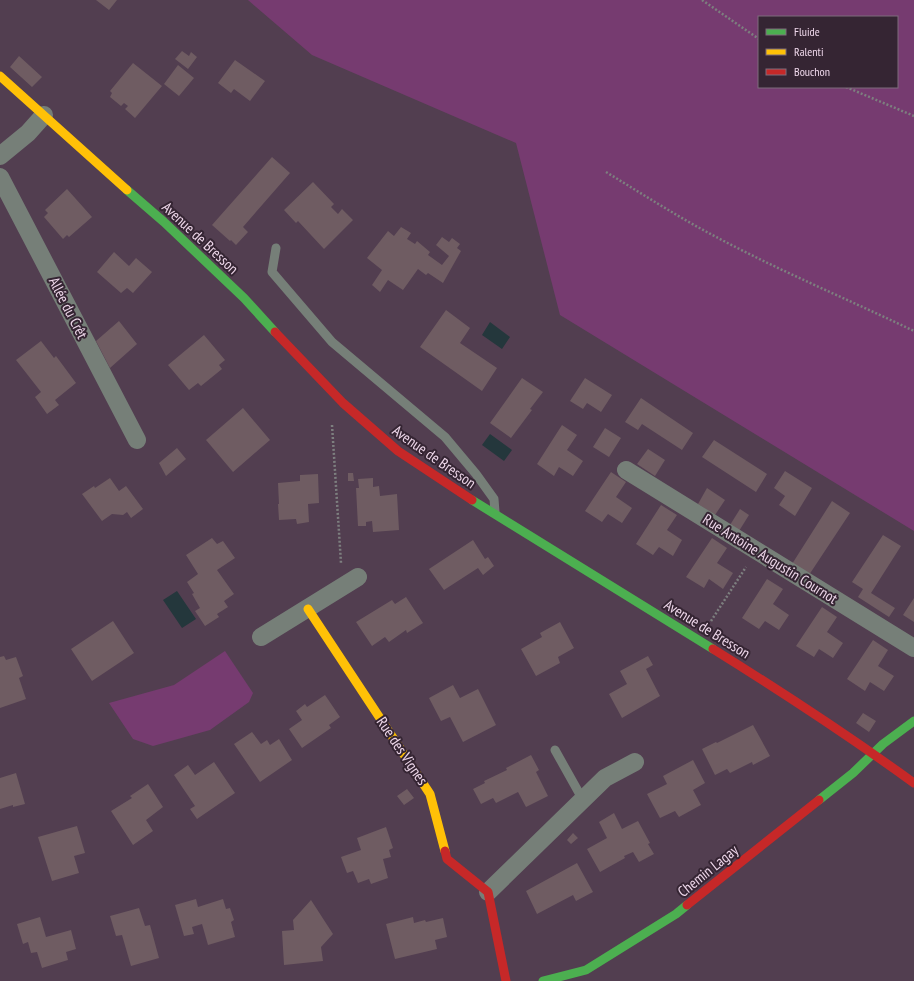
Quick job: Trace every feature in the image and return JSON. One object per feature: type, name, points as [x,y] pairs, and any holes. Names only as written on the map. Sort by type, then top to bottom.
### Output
[{"type":"street","name":"Avenue de Bresson","points":[[0,76],[164,222],[244,298],[343,403],[398,452],[779,690],[914,783]]},
{"type":"street","points":[[0,156],[28,133],[44,115]]},
{"type":"street","name":"Allée du Crêt","points":[[0,177],[137,440]]},
{"type":"street","name":"Rue Antoine Augustin Cournot","points":[[626,470],[914,648]]},
{"type":"street","points":[[261,637],[358,577]]},
{"type":"street","name":"Rue des Vignes","points":[[308,609],[430,794],[447,859],[488,892]]},
{"type":"street","points":[[874,754],[883,744],[914,721]]},
{"type":"street","name":"Chemin Lagay","points":[[544,981],[586,970],[676,914],[853,773],[874,754]]},
{"type":"street","points":[[506,981],[488,892],[605,778],[635,762]]},
{"type":"lane","points":[[276,248],[272,272],[332,342],[445,437],[476,474],[494,499],[495,514]]},
{"type":"lane","points":[[555,750],[583,800]]},
{"type":"path","points":[[702,0],[758,38]]},
{"type":"path","points":[[848,88],[914,116]]},
{"type":"path","points":[[606,172],[705,231],[802,280],[914,331]]},
{"type":"path","points":[[342,586],[332,421],[343,403]]},
{"type":"path","points":[[699,640],[757,551]]},
{"type":"shaded area","points":[[248,0],[914,0],[914,531],[560,315],[516,143],[312,55]]},
{"type":"shaded area","points":[[490,322],[510,337],[502,349],[482,335]]},
{"type":"shaded area","points":[[490,434],[512,450],[504,461],[482,445]]},
{"type":"shaded area","points":[[177,591],[196,619],[182,628],[163,600]]},
{"type":"shaded area","points":[[225,651],[253,693],[249,702],[210,730],[153,746],[133,739],[109,703],[174,685]]},
{"type":"building","points":[[96,0],[117,0],[109,10]]},
{"type":"building","points":[[182,51],[189,56],[191,52],[197,57],[188,69],[175,59]]},
{"type":"building","points":[[19,56],[42,77],[32,87],[10,67]]},
{"type":"building","points":[[235,60],[265,81],[250,101],[234,89],[231,93],[218,83]]},
{"type":"building","points":[[133,63],[162,86],[135,118],[125,109],[128,106],[124,103],[121,106],[110,97],[112,93],[110,91]]},
{"type":"building","points":[[178,65],[194,78],[179,96],[164,84]]},
{"type":"building","points":[[272,157],[290,173],[243,227],[248,232],[236,245],[212,225]]},
{"type":"building","points":[[313,182],[334,204],[331,207],[338,214],[342,209],[353,220],[324,249],[298,221],[296,223],[284,210]]},
{"type":"building","points":[[67,189],[92,217],[69,237],[67,235],[63,239],[44,217],[48,213],[45,210]]},
{"type":"building","points":[[401,227],[411,233],[407,239],[415,244],[417,241],[430,252],[428,255],[442,265],[449,256],[436,245],[442,237],[449,242],[452,238],[460,244],[457,248],[461,251],[443,283],[428,273],[426,275],[418,269],[403,290],[388,280],[380,292],[372,285],[382,270],[367,258],[388,231],[394,236]]},
{"type":"building","points":[[114,252],[129,266],[136,258],[152,272],[133,293],[127,288],[121,293],[97,272]]},
{"type":"building","points":[[446,310],[470,328],[460,343],[497,368],[482,391],[420,347]]},
{"type":"building","points":[[119,321],[137,344],[110,368],[96,341]]},
{"type":"building","points":[[204,335],[225,360],[219,365],[222,369],[201,386],[198,383],[189,390],[168,365]]},
{"type":"building","points":[[41,341],[54,358],[56,356],[76,383],[55,400],[59,405],[47,414],[35,397],[41,392],[16,360]]},
{"type":"building","points":[[522,378],[543,392],[530,409],[532,410],[511,438],[490,423]]},
{"type":"building","points":[[585,378],[612,395],[601,412],[587,403],[583,409],[570,401]]},
{"type":"building","points":[[641,398],[693,433],[682,450],[642,424],[638,430],[625,422]]},
{"type":"building","points":[[243,408],[270,440],[233,472],[206,440]]},
{"type":"building","points":[[562,425],[577,435],[567,450],[583,461],[573,476],[559,467],[554,476],[537,464]]},
{"type":"building","points":[[605,428],[621,438],[609,457],[593,447]]},
{"type":"building","points":[[714,440],[767,474],[756,492],[702,457]]},
{"type":"building","points":[[177,448],[186,459],[166,476],[159,463]]},
{"type":"building","points":[[648,449],[665,460],[655,476],[637,464]]},
{"type":"building","points":[[785,471],[812,488],[795,516],[779,505],[785,496],[774,488]]},
{"type":"building","points":[[611,472],[626,482],[616,497],[632,508],[622,523],[608,514],[602,522],[585,511]]},
{"type":"building","points":[[348,473],[353,473],[354,481],[348,481]]},
{"type":"building","points":[[318,474],[319,503],[308,504],[309,522],[297,524],[296,519],[279,520],[278,483],[300,481],[300,475]]},
{"type":"building","points":[[110,478],[119,491],[126,486],[143,509],[131,518],[127,512],[123,515],[112,514],[102,521],[82,494],[94,486],[95,488]]},
{"type":"building","points":[[373,478],[373,487],[379,486],[380,496],[397,494],[399,530],[373,532],[372,521],[366,522],[366,526],[358,526],[356,488],[359,488],[358,479]]},
{"type":"building","points":[[707,488],[725,500],[715,515],[698,504]]},
{"type":"building","points":[[832,501],[850,513],[809,575],[792,564]]},
{"type":"building","points":[[661,505],[677,515],[667,530],[682,540],[673,556],[659,547],[653,555],[636,544]]},
{"type":"building","points":[[740,509],[749,515],[739,531],[730,525]]},
{"type":"building","points":[[883,535],[901,546],[871,593],[895,608],[889,617],[858,597],[863,589],[852,582]]},
{"type":"building","points":[[212,538],[217,544],[223,541],[235,558],[217,570],[234,594],[224,601],[228,607],[217,614],[219,617],[205,626],[195,611],[200,608],[192,594],[194,593],[187,582],[198,574],[186,555]]},
{"type":"building","points":[[712,538],[727,548],[717,563],[733,573],[723,589],[709,579],[704,588],[686,577]]},
{"type":"building","points":[[473,540],[485,559],[488,557],[494,566],[483,575],[478,568],[444,590],[429,569]]},
{"type":"building","points":[[767,579],[783,589],[773,604],[789,615],[779,630],[765,621],[759,629],[742,618]]},
{"type":"building","points":[[406,597],[423,623],[407,633],[406,630],[389,642],[385,637],[372,646],[356,622],[392,600],[395,604]]},
{"type":"building","points":[[914,598],[914,622],[903,615]]},
{"type":"building","points":[[822,607],[837,617],[827,632],[843,643],[833,658],[819,649],[814,657],[796,646]]},
{"type":"building","points":[[113,621],[134,653],[92,681],[71,649]]},
{"type":"building","points":[[560,622],[574,648],[558,657],[560,663],[536,676],[521,649],[542,637],[540,633]]},
{"type":"building","points":[[873,640],[888,650],[878,666],[894,676],[884,691],[870,682],[865,691],[847,679]]},
{"type":"building","points":[[4,656],[6,660],[16,657],[23,676],[19,678],[26,699],[0,708],[0,657]]},
{"type":"building","points":[[648,656],[653,665],[646,669],[660,696],[622,718],[609,694],[627,684],[620,671]]},
{"type":"building","points":[[453,685],[460,698],[478,689],[496,725],[463,742],[450,717],[441,721],[429,698]]},
{"type":"building","points":[[325,695],[340,717],[329,725],[331,728],[302,748],[289,729],[302,720],[296,711],[305,704],[307,707]]},
{"type":"building","points":[[863,713],[876,721],[869,732],[856,723]]},
{"type":"building","points":[[753,725],[770,756],[753,765],[752,762],[730,773],[727,769],[715,775],[702,749]]},
{"type":"building","points":[[252,732],[261,744],[267,740],[270,745],[279,739],[292,760],[260,782],[234,744]]},
{"type":"building","points":[[531,755],[539,770],[536,772],[548,796],[526,807],[518,792],[496,803],[493,798],[481,804],[473,789],[485,783],[484,781],[507,770],[506,768]]},
{"type":"building","points":[[693,760],[705,783],[693,790],[701,805],[679,817],[675,811],[660,818],[647,794],[667,784],[663,776]]},
{"type":"building","points":[[214,762],[235,793],[197,819],[190,809],[195,806],[174,775],[188,765],[195,775]]},
{"type":"building","points":[[16,773],[25,804],[13,807],[13,805],[0,809],[0,778]]},
{"type":"building","points":[[148,784],[163,807],[146,820],[153,831],[133,845],[111,811],[132,798],[130,796]]},
{"type":"building","points":[[407,789],[414,798],[404,805],[397,796]]},
{"type":"building","points":[[614,813],[622,829],[638,821],[654,854],[639,862],[633,852],[624,856],[625,858],[600,872],[587,849],[607,838],[599,822]]},
{"type":"building","points":[[77,826],[85,853],[74,856],[79,873],[52,881],[38,837]]},
{"type":"building","points":[[386,827],[393,848],[389,850],[391,857],[383,859],[388,878],[371,884],[369,879],[358,883],[353,871],[347,873],[341,857],[361,850],[357,838]]},
{"type":"building","points":[[573,833],[578,838],[571,844],[567,840]]},
{"type":"building","points":[[577,863],[593,892],[576,901],[573,895],[537,914],[526,891]]},
{"type":"building","points":[[196,899],[198,907],[223,899],[226,909],[230,908],[234,920],[231,922],[235,937],[208,945],[202,924],[192,927],[194,934],[184,936],[175,905]]},
{"type":"building","points":[[311,900],[333,934],[321,947],[323,961],[284,965],[282,931],[294,930],[293,920]]},
{"type":"building","points":[[139,908],[145,926],[150,925],[159,958],[131,966],[122,935],[116,936],[110,916]]},
{"type":"building","points":[[40,917],[46,937],[71,930],[76,949],[66,952],[68,960],[42,968],[37,952],[31,953],[28,942],[23,944],[17,924]]},
{"type":"building","points":[[413,917],[414,923],[443,918],[447,937],[435,940],[437,949],[395,959],[386,924]]},
{"type":"traffic: fast","points":[[127,190],[164,222],[244,298],[275,332]]},
{"type":"traffic: fast","points":[[472,500],[713,649]]},
{"type":"traffic: fast","points":[[819,800],[853,773],[883,744],[914,721]]},
{"type":"traffic: fast","points":[[543,981],[586,970],[676,914],[687,905]]},
{"type":"traffic: slow","points":[[0,76],[127,190]]},
{"type":"traffic: slow","points":[[308,609],[430,794],[445,851]]},
{"type":"traffic: jam","points":[[275,332],[343,403],[398,451],[472,500]]},
{"type":"traffic: jam","points":[[713,649],[815,714],[914,783]]},
{"type":"traffic: jam","points":[[687,905],[819,800]]},
{"type":"traffic: jam","points":[[445,851],[447,859],[488,892],[506,981]]}]
